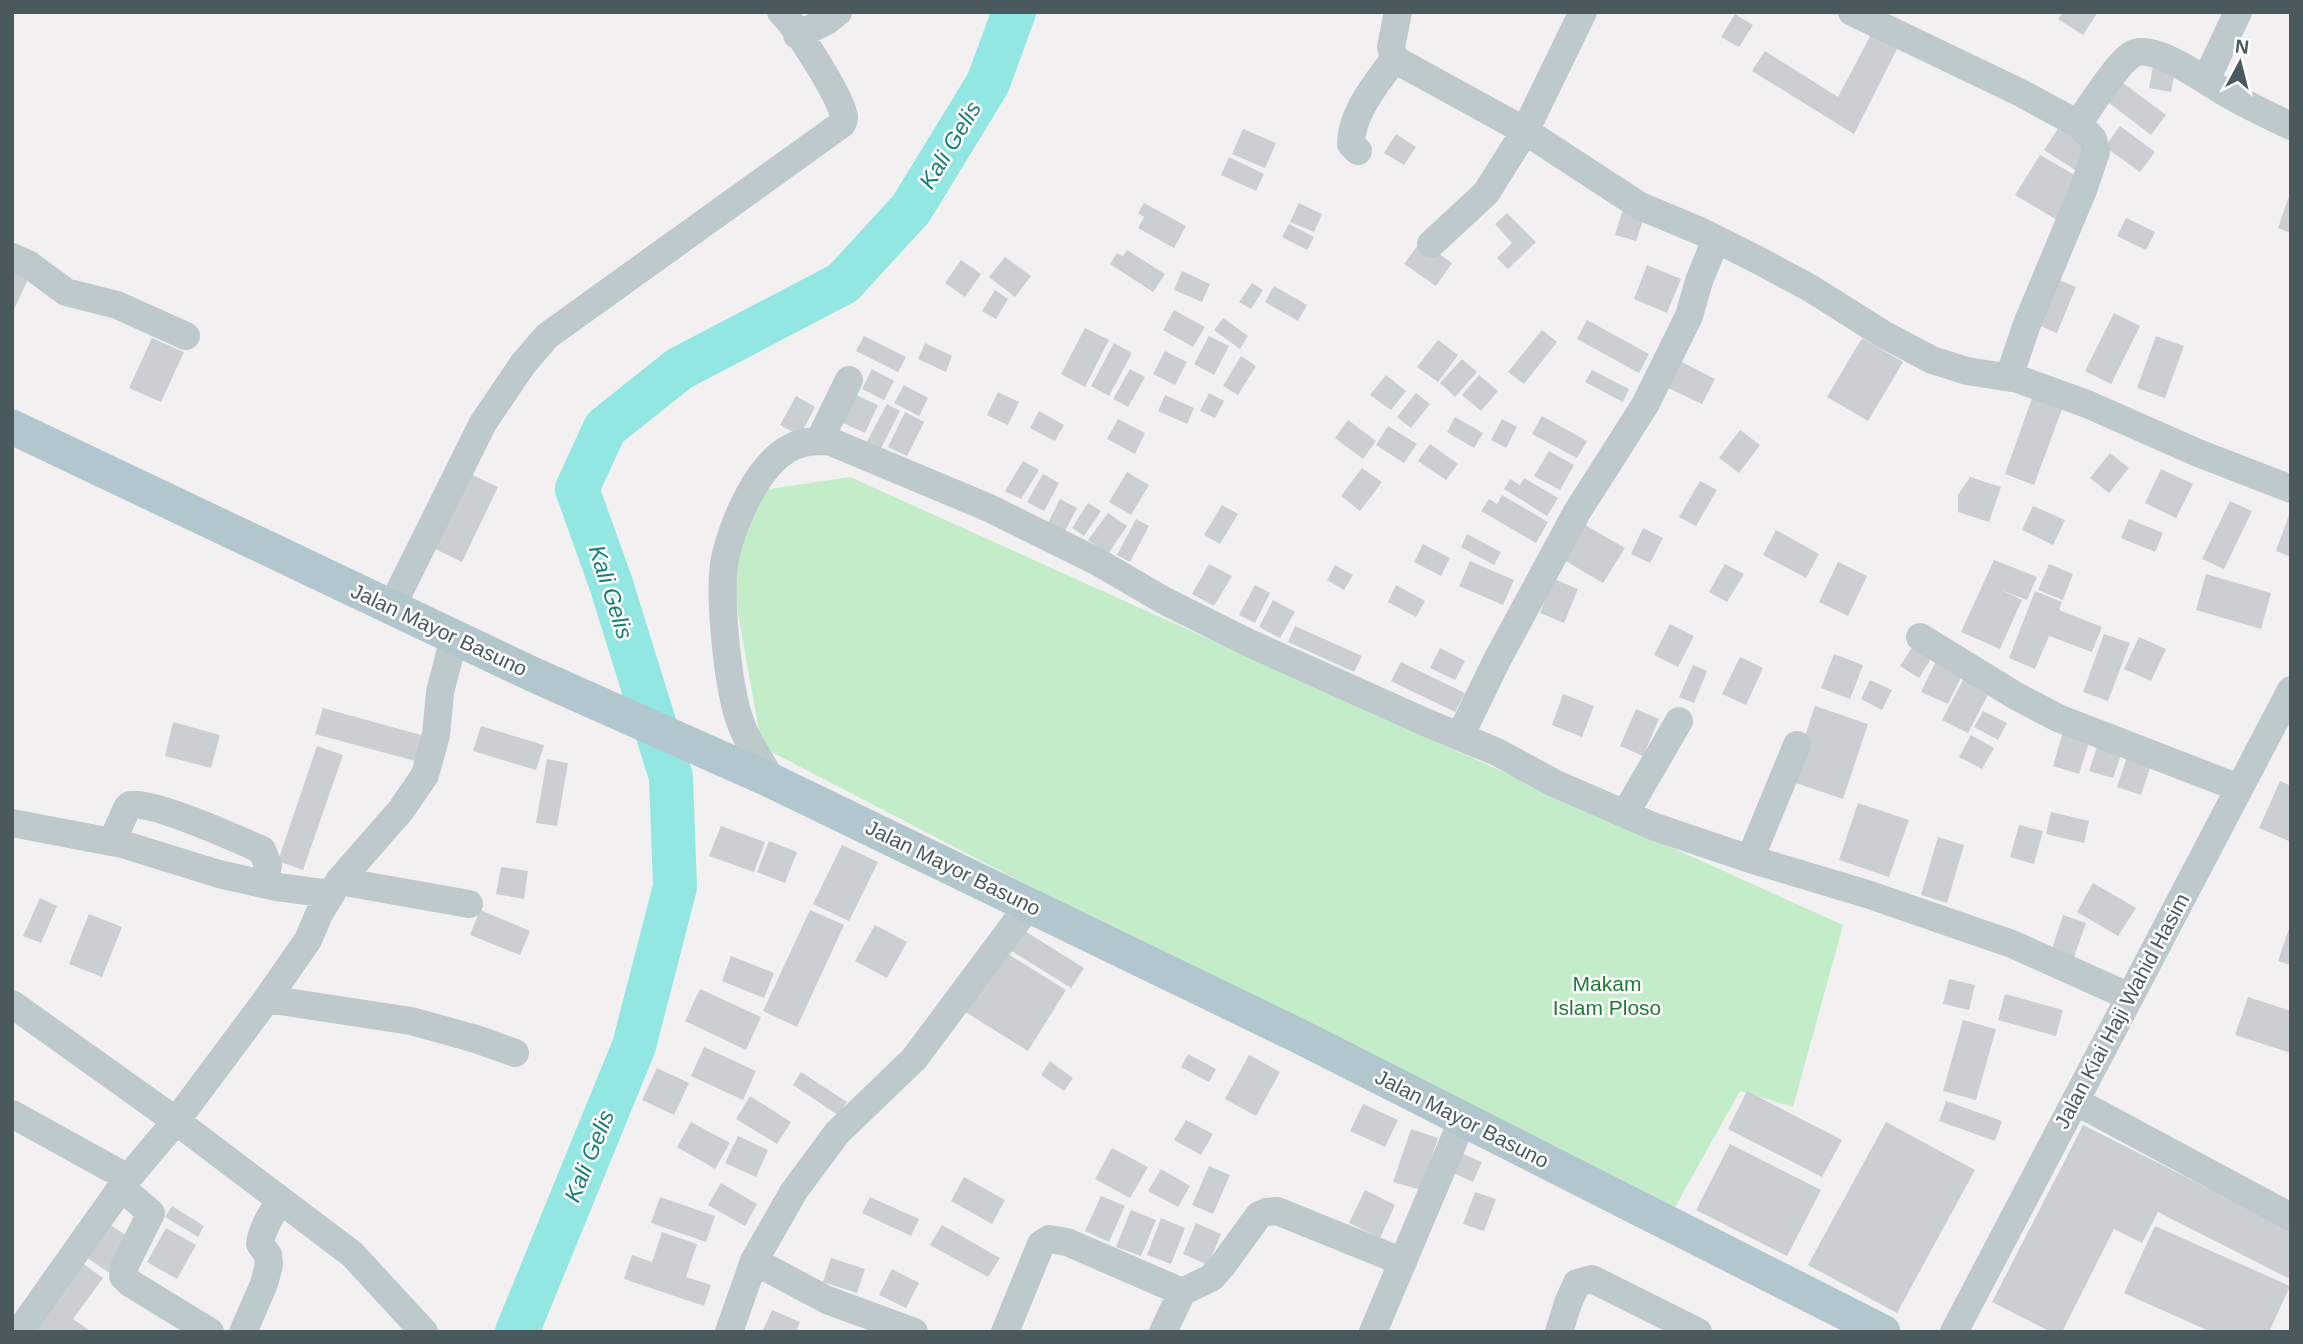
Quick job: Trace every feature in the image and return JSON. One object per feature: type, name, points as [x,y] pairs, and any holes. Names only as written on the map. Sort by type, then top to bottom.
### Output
[{"type":"main road","name":"Jalan Mayor Basuno","points":[[12,427],[454,638],[763,777],[1029,905],[1298,1036],[1878,1331]]},
{"type":"street","points":[[391,608],[483,424],[523,364],[547,335],[842,124],[843,112],[831,89],[789,23],[827,21],[838,12]]},
{"type":"street","points":[[1398,12],[1391,47],[1394,59],[1525,131],[1640,206],[1716,239],[1810,288],[1883,334],[1932,360],[1967,371],[2009,377],[2087,404],[2198,453],[2291,489]]},
{"type":"street","points":[[1431,244],[1486,193],[1525,131],[1583,12]]},
{"type":"street","points":[[1852,12],[1943,54],[2078,124],[2093,139],[2096,152],[2083,190],[2027,324],[2009,377]]},
{"type":"street","points":[[2206,80],[2238,12]]},
{"type":"street","points":[[2078,124],[2121,65],[2137,52],[2149,53],[2186,67],[2227,94],[2291,126]]},
{"type":"street","points":[[1358,151],[1351,144],[1351,131],[1371,92],[1394,59]]},
{"type":"street","points":[[1460,736],[1497,660],[1577,512],[1645,405],[1689,316],[1699,281],[1716,239]]},
{"type":"street","points":[[12,257],[28,264],[66,292],[117,304],[186,335]]},
{"type":"street","points":[[819,441],[849,380]]},
{"type":"street","points":[[763,777],[741,724],[727,660],[723,598],[725,555],[760,476],[792,446],[829,441],[989,508],[1098,562],[1163,600],[1247,642],[1497,752],[1554,783],[1655,827],[1867,894],[2012,944],[2130,997]]},
{"type":"street","points":[[1920,637],[2016,696],[2058,718],[2239,788]]},
{"type":"street","points":[[19,1332],[125,1183],[176,1121],[267,999],[308,940],[335,887],[401,810],[425,775],[436,734],[440,692],[454,638]]},
{"type":"street","name":"Jalan Kiai Haji Wahid Hasim","points":[[1954,1332],[2291,690]]},
{"type":"street","points":[[1625,814],[1679,721]]},
{"type":"street","points":[[1750,859],[1797,745]]},
{"type":"street","points":[[112,842],[127,808],[130,805],[142,804],[209,827],[262,850],[268,865],[264,884]]},
{"type":"street","points":[[12,822],[112,842],[172,861],[264,884],[376,889],[469,904]]},
{"type":"street","points":[[729,1332],[754,1261],[794,1191],[837,1133],[914,1059],[1029,905]]},
{"type":"street","points":[[267,999],[411,1021],[515,1053]]},
{"type":"street","points":[[12,1004],[176,1121],[352,1254],[424,1332]]},
{"type":"street","points":[[2075,1101],[2291,1217]]},
{"type":"street","points":[[12,1114],[125,1183],[151,1213],[124,1267],[123,1276],[210,1332]]},
{"type":"street","points":[[1373,1332],[1463,1119]]},
{"type":"street","points":[[243,1332],[267,1276],[268,1255],[260,1244],[261,1238],[269,1218],[281,1200]]},
{"type":"street","points":[[1163,1332],[1182,1292],[1211,1278],[1259,1215],[1266,1212],[1277,1211],[1403,1262]]},
{"type":"street","points":[[1005,1332],[1041,1244],[1049,1239],[1067,1242],[1182,1292]]},
{"type":"street","points":[[754,1261],[827,1300],[914,1332]]},
{"type":"street","points":[[1559,1332],[1577,1283],[1592,1279],[1698,1332]]},
{"type":"green space","name":"Makam Islam Ploso","points":[[850,477],[1843,925],[1793,1107],[1740,1091],[1674,1209],[1272,1012],[762,747],[731,575],[757,491]]},
{"type":"building","points":[[2063,12],[2098,12],[2083,35],[2058,19]]},
{"type":"building","points":[[1735,14],[1753,25],[1739,47],[1721,37]]},
{"type":"building","points":[[1874,29],[1900,43],[1854,134],[1752,71],[1765,51],[1838,97]]},
{"type":"building","points":[[2154,61],[2176,66],[2171,92],[2149,88]]},
{"type":"building","points":[[2119,80],[2166,115],[2151,135],[2104,99]]},
{"type":"building","points":[[2120,126],[2155,152],[2140,172],[2105,147]]},
{"type":"building","points":[[2059,127],[2093,150],[2078,172],[2044,150]]},
{"type":"building","points":[[1243,129],[1276,143],[1265,168],[1232,154]]},
{"type":"building","points":[[1396,134],[1416,147],[1404,165],[1384,153]]},
{"type":"building","points":[[2040,155],[2080,178],[2057,220],[2015,195]]},
{"type":"building","points":[[1229,157],[1264,174],[1256,191],[1221,175]]},
{"type":"building","points":[[2291,194],[2291,233],[2278,228]]},
{"type":"building","points":[[1144,203],[1186,226],[1174,248],[1138,228],[1144,217],[1138,213]]},
{"type":"building","points":[[1299,203],[1322,214],[1314,232],[1290,222]]},
{"type":"building","points":[[1624,206],[1646,212],[1636,241],[1615,235]]},
{"type":"building","points":[[1507,213],[1536,242],[1508,269],[1497,258],[1512,243],[1495,224]]},
{"type":"building","points":[[2126,218],[2155,232],[2146,250],[2117,236]]},
{"type":"building","points":[[1289,224],[1314,237],[1307,250],[1282,237]]},
{"type":"building","points":[[1421,241],[1452,263],[1436,286],[1404,264]]},
{"type":"building","points":[[1127,250],[1165,274],[1153,292],[1110,264],[1117,253],[1123,256]]},
{"type":"building","points":[[1005,257],[1031,276],[1015,297],[989,277]]},
{"type":"building","points":[[961,260],[981,274],[965,297],[945,283]]},
{"type":"building","points":[[1647,265],[1681,279],[1667,313],[1634,299]]},
{"type":"building","points":[[12,269],[29,277],[12,314]]},
{"type":"building","points":[[1182,271],[1210,284],[1202,302],[1174,290]]},
{"type":"building","points":[[2049,276],[2076,287],[2057,333],[2031,322]]},
{"type":"building","points":[[1252,283],[1263,290],[1251,309],[1239,302]]},
{"type":"building","points":[[1274,286],[1307,305],[1298,321],[1265,302]]},
{"type":"building","points":[[995,290],[1008,299],[996,319],[982,311]]},
{"type":"building","points":[[1174,310],[1205,327],[1193,347],[1163,330]]},
{"type":"building","points":[[2114,313],[2140,326],[2111,384],[2085,371]]},
{"type":"building","points":[[1223,318],[1248,336],[1240,349],[1214,330]]},
{"type":"building","points":[[1587,320],[1649,354],[1639,373],[1577,339]]},
{"type":"building","points":[[1085,328],[1109,340],[1085,387],[1061,374]]},
{"type":"building","points":[[1542,330],[1557,342],[1524,384],[1508,372]]},
{"type":"building","points":[[864,336],[906,357],[898,372],[856,351]]},
{"type":"building","points":[[1209,336],[1229,346],[1214,375],[1194,364]]},
{"type":"building","points":[[2156,336],[2184,346],[2165,398],[2137,388]]},
{"type":"building","points":[[152,338],[184,352],[161,402],[129,388]]},
{"type":"building","points":[[1862,338],[1903,362],[1868,421],[1827,397]]},
{"type":"building","points":[[1438,340],[1458,355],[1438,382],[1417,367]]},
{"type":"building","points":[[925,343],[952,356],[946,372],[918,359]]},
{"type":"building","points":[[1114,343],[1132,353],[1109,396],[1091,386]]},
{"type":"building","points":[[1165,351],[1187,362],[1175,385],[1153,374]]},
{"type":"building","points":[[1241,356],[1256,366],[1238,395],[1223,386]]},
{"type":"building","points":[[1462,359],[1477,372],[1455,397],[1440,383]]},
{"type":"building","points":[[1682,362],[1715,379],[1702,404],[1668,388]]},
{"type":"building","points":[[872,369],[894,381],[884,400],[862,389]]},
{"type":"building","points":[[1130,369],[1145,377],[1128,407],[1113,399]]},
{"type":"building","points":[[1592,370],[1629,389],[1623,402],[1585,382]]},
{"type":"building","points":[[1386,375],[1406,391],[1391,410],[1370,395]]},
{"type":"building","points":[[1479,375],[1498,391],[1481,411],[1462,395]]},
{"type":"building","points":[[904,385],[928,398],[919,416],[894,403]]},
{"type":"building","points":[[2035,390],[2065,401],[2034,485],[2005,474]]},
{"type":"building","points":[[998,392],[1019,402],[1008,425],[987,415]]},
{"type":"building","points":[[1209,393],[1224,401],[1215,418],[1200,411]]},
{"type":"building","points":[[1416,393],[1430,404],[1411,428],[1397,417]]},
{"type":"building","points":[[854,394],[878,405],[865,433],[841,422]]},
{"type":"building","points":[[1165,395],[1194,408],[1187,424],[1158,411]]},
{"type":"building","points":[[796,396],[815,407],[800,436],[780,425]]},
{"type":"building","points":[[887,404],[900,411],[880,450],[866,443]]},
{"type":"building","points":[[1039,411],[1064,425],[1055,441],[1030,428]]},
{"type":"building","points":[[905,412],[924,422],[907,456],[888,447]]},
{"type":"building","points":[[1542,416],[1587,441],[1577,458],[1532,434]]},
{"type":"building","points":[[1455,417],[1483,433],[1474,448],[1447,432]]},
{"type":"building","points":[[1118,419],[1145,433],[1135,454],[1107,439]]},
{"type":"building","points":[[1502,419],[1517,427],[1506,448],[1491,440]]},
{"type":"building","points":[[1348,420],[1376,441],[1363,459],[1335,438]]},
{"type":"building","points":[[1388,426],[1417,444],[1404,463],[1376,445]]},
{"type":"building","points":[[1740,430],[1760,445],[1739,473],[1719,458]]},
{"type":"building","points":[[1430,444],[1458,464],[1446,480],[1418,461]]},
{"type":"building","points":[[1549,451],[1574,465],[1560,490],[1534,476]]},
{"type":"building","points":[[2110,453],[2129,468],[2109,493],[2090,478]]},
{"type":"building","points":[[1023,461],[1039,470],[1021,499],[1005,491]]},
{"type":"building","points":[[449,464],[498,487],[462,562],[413,538]]},
{"type":"building","points":[[1362,468],[1382,482],[1360,511],[1341,496]]},
{"type":"building","points":[[2161,469],[2193,484],[2176,518],[2145,503]]},
{"type":"building","points":[[1127,472],[1149,485],[1131,515],[1109,502]]},
{"type":"building","points":[[1043,474],[1059,483],[1044,511],[1027,502]]},
{"type":"building","points":[[1970,477],[2001,487],[1989,522],[1958,512],[1958,495]]},
{"type":"building","points":[[1524,478],[1558,498],[1547,516],[1504,489],[1510,479],[1520,485]]},
{"type":"building","points":[[1700,481],[1717,490],[1696,526],[1679,517]]},
{"type":"building","points":[[1502,495],[1548,522],[1536,543],[1481,511],[1489,499],[1497,504]]},
{"type":"building","points":[[1060,499],[1077,508],[1065,531],[1048,523]]},
{"type":"building","points":[[2230,501],[2252,511],[2224,569],[2202,559]]},
{"type":"building","points":[[1088,503],[1101,511],[1084,536],[1072,528]]},
{"type":"building","points":[[1222,505],[1238,514],[1220,544],[1204,535]]},
{"type":"building","points":[[2033,506],[2065,520],[2053,545],[2022,530]]},
{"type":"building","points":[[2291,512],[2291,557],[2276,551]]},
{"type":"building","points":[[1108,513],[1127,526],[1108,554],[1088,540]]},
{"type":"building","points":[[1136,519],[1149,526],[1130,562],[1117,555]]},
{"type":"building","points":[[2129,519],[2163,533],[2155,552],[2121,538]]},
{"type":"building","points":[[1578,521],[1625,548],[1603,583],[1557,556]]},
{"type":"building","points":[[1643,528],[1663,538],[1650,563],[1631,554]]},
{"type":"building","points":[[1776,530],[1819,554],[1806,578],[1763,555]]},
{"type":"building","points":[[1467,534],[1501,552],[1494,565],[1461,547]]},
{"type":"building","points":[[1423,544],[1450,558],[1441,576],[1414,562]]},
{"type":"building","points":[[1994,560],[2037,577],[2027,600],[2001,590],[2022,600],[2000,649],[1961,632]]},
{"type":"building","points":[[1470,561],[1514,580],[1503,605],[1459,586]]},
{"type":"building","points":[[1838,562],[1867,576],[1848,616],[1819,602]]},
{"type":"building","points":[[1209,564],[1232,576],[1214,606],[1192,594]]},
{"type":"building","points":[[1725,564],[1744,574],[1727,602],[1709,592]]},
{"type":"building","points":[[2049,564],[2073,574],[2063,600],[2038,590]]},
{"type":"building","points":[[1335,565],[1353,575],[1344,590],[1327,580]]},
{"type":"building","points":[[2206,574],[2271,593],[2261,629],[2196,610]]},
{"type":"building","points":[[1554,579],[1578,589],[1564,623],[1540,613]]},
{"type":"building","points":[[1255,585],[1270,593],[1255,623],[1239,615]]},
{"type":"building","points":[[1396,585],[1425,601],[1416,617],[1388,602]]},
{"type":"building","points":[[2035,591],[2062,602],[2059,610],[2102,627],[2092,652],[2049,636],[2035,669],[2009,658]]},
{"type":"building","points":[[1273,600],[1295,612],[1280,638],[1259,627]]},
{"type":"building","points":[[1670,624],[1694,636],[1678,667],[1654,655]]},
{"type":"building","points":[[1295,626],[1362,656],[1354,672],[1288,642]]},
{"type":"building","points":[[2104,634],[2130,643],[2108,701],[2083,692]]},
{"type":"building","points":[[2139,637],[2166,649],[2151,681],[2124,669]]},
{"type":"building","points":[[1915,643],[1934,654],[1919,678],[1900,666]]},
{"type":"building","points":[[1440,648],[1465,661],[1455,680],[1430,668]]},
{"type":"building","points":[[1834,654],[1863,665],[1850,699],[1821,688]]},
{"type":"building","points":[[1939,655],[1966,667],[1948,704],[1921,692]]},
{"type":"building","points":[[1740,657],[1763,668],[1746,705],[1722,694]]},
{"type":"building","points":[[1401,662],[1465,693],[1455,712],[1391,681]]},
{"type":"building","points":[[1693,665],[1707,671],[1694,703],[1679,697]]},
{"type":"building","points":[[1965,676],[1991,689],[1968,733],[1942,720]]},
{"type":"building","points":[[1870,680],[1892,690],[1882,710],[1861,699]]},
{"type":"building","points":[[1563,694],[1594,706],[1582,737],[1552,725]]},
{"type":"building","points":[[1815,706],[1868,724],[1843,799],[1790,781]]},
{"type":"building","points":[[323,708],[425,736],[419,762],[315,734]]},
{"type":"building","points":[[1636,709],[1659,719],[1643,756],[1620,746]]},
{"type":"building","points":[[1983,711],[2007,723],[1998,740],[1974,727]]},
{"type":"building","points":[[173,722],[220,735],[211,768],[165,756]]},
{"type":"building","points":[[2065,725],[2092,733],[2079,774],[2053,766]]},
{"type":"building","points":[[481,726],[544,745],[536,770],[473,751]]},
{"type":"building","points":[[1971,735],[1994,748],[1982,769],[1959,757]]},
{"type":"building","points":[[2098,744],[2122,752],[2113,778],[2089,771]]},
{"type":"building","points":[[317,746],[343,755],[303,870],[278,861]]},
{"type":"building","points":[[2128,754],[2152,762],[2141,795],[2117,787]]},
{"type":"building","points":[[547,759],[568,763],[557,826],[536,823]]},
{"type":"building","points":[[2280,781],[2291,786],[2291,842],[2259,828]]},
{"type":"building","points":[[1858,803],[1909,820],[1889,877],[1839,860]]},
{"type":"building","points":[[2051,812],[2089,821],[2084,843],[2046,834]]},
{"type":"building","points":[[2019,825],[2043,831],[2034,864],[2010,857]]},
{"type":"building","points":[[721,826],[765,842],[754,872],[709,856]]},
{"type":"building","points":[[1938,837],[1964,845],[1947,903],[1921,895]]},
{"type":"building","points":[[769,841],[797,852],[785,883],[757,872]]},
{"type":"building","points":[[842,845],[878,862],[849,921],[813,904]]},
{"type":"building","points":[[501,867],[528,871],[524,899],[496,894]]},
{"type":"building","points":[[2093,883],[2136,908],[2118,936],[2077,912]]},
{"type":"building","points":[[40,898],[57,906],[41,943],[23,936]]},
{"type":"building","points":[[480,910],[530,931],[520,955],[470,935]]},
{"type":"building","points":[[810,910],[844,925],[797,1027],[763,1011]]},
{"type":"building","points":[[89,914],[122,927],[102,977],[69,964]]},
{"type":"building","points":[[2063,915],[2086,923],[2074,957],[2052,949]]},
{"type":"building","points":[[875,925],[907,942],[887,978],[855,961]]},
{"type":"building","points":[[2291,926],[2291,965],[2278,961]]},
{"type":"building","points":[[1020,928],[1084,968],[1071,988],[1007,948]]},
{"type":"building","points":[[1000,949],[1066,990],[1028,1051],[962,1010]]},
{"type":"building","points":[[731,956],[774,973],[764,998],[722,981]]},
{"type":"building","points":[[1949,979],[1975,985],[1969,1010],[1943,1004]]},
{"type":"building","points":[[700,989],[761,1017],[746,1050],[685,1021]]},
{"type":"building","points":[[2005,994],[2063,1010],[2056,1036],[1998,1020]]},
{"type":"building","points":[[2248,997],[2291,1011],[2291,1053],[2235,1035]]},
{"type":"building","points":[[1963,1020],[1996,1029],[1976,1100],[1943,1091]]},
{"type":"building","points":[[704,1047],[756,1071],[743,1100],[691,1076]]},
{"type":"building","points":[[1188,1054],[1216,1069],[1209,1082],[1181,1067]]},
{"type":"building","points":[[1249,1055],[1280,1072],[1256,1116],[1225,1099]]},
{"type":"building","points":[[1050,1061],[1073,1078],[1064,1091],[1041,1075]]},
{"type":"building","points":[[657,1068],[689,1083],[674,1115],[642,1100]]},
{"type":"building","points":[[801,1072],[847,1102],[838,1115],[793,1085]]},
{"type":"building","points":[[1747,1091],[1842,1140],[1822,1177],[1728,1129]]},
{"type":"building","points":[[750,1096],[791,1122],[777,1144],[736,1119]]},
{"type":"building","points":[[1946,1101],[2002,1121],[1995,1141],[1939,1121]]},
{"type":"building","points":[[1363,1104],[1398,1120],[1385,1147],[1350,1131]]},
{"type":"building","points":[[1186,1120],[1213,1134],[1201,1155],[1174,1140]]},
{"type":"building","points":[[691,1122],[730,1143],[715,1169],[677,1147]]},
{"type":"building","points":[[1886,1122],[1975,1170],[1897,1313],[1808,1265]]},
{"type":"building","points":[[2083,1125],[2291,1230],[2291,1272],[2288,1278],[2158,1212],[2142,1243],[2114,1229],[2062,1332],[2051,1332],[1992,1302]]},
{"type":"building","points":[[1411,1129],[1438,1138],[1421,1190],[1393,1182]]},
{"type":"building","points":[[738,1136],[768,1150],[756,1177],[725,1163]]},
{"type":"building","points":[[1730,1144],[1821,1190],[1787,1256],[1696,1210]]},
{"type":"building","points":[[1112,1148],[1148,1167],[1130,1198],[1095,1179]]},
{"type":"building","points":[[1456,1151],[1482,1162],[1473,1182],[1447,1170]]},
{"type":"building","points":[[1209,1166],[1230,1175],[1213,1214],[1192,1205]]},
{"type":"building","points":[[1161,1169],[1190,1186],[1178,1207],[1148,1191]]},
{"type":"building","points":[[964,1177],[1005,1200],[992,1224],[951,1201]]},
{"type":"building","points":[[721,1183],[757,1204],[745,1226],[708,1205]]},
{"type":"building","points":[[1365,1190],[1395,1205],[1380,1238],[1349,1223]]},
{"type":"building","points":[[1475,1192],[1496,1199],[1484,1231],[1463,1224]]},
{"type":"building","points":[[1101,1196],[1125,1206],[1109,1242],[1085,1231]]},
{"type":"building","points":[[660,1197],[715,1216],[706,1242],[651,1223]]},
{"type":"building","points":[[870,1197],[919,1219],[911,1236],[862,1213]]},
{"type":"building","points":[[172,1206],[204,1226],[198,1237],[165,1217]]},
{"type":"building","points":[[1131,1210],[1156,1220],[1141,1256],[1116,1247]]},
{"type":"building","points":[[1161,1218],[1185,1228],[1171,1264],[1147,1255]]},
{"type":"building","points":[[102,1220],[132,1239],[110,1273],[81,1254]]},
{"type":"building","points":[[1196,1223],[1221,1234],[1208,1265],[1183,1254]]},
{"type":"building","points":[[942,1225],[1000,1258],[988,1277],[930,1245]]},
{"type":"building","points":[[2155,1226],[2290,1286],[2269,1332],[2211,1332],[2124,1293]]},
{"type":"building","points":[[166,1228],[196,1245],[177,1279],[147,1262]]},
{"type":"building","points":[[662,1232],[697,1244],[686,1277],[711,1285],[704,1306],[624,1279],[632,1255],[652,1262]]},
{"type":"building","points":[[831,1258],[865,1269],[857,1293],[823,1282]]},
{"type":"building","points":[[78,1260],[103,1278],[73,1319],[92,1332],[31,1332]]},
{"type":"building","points":[[892,1269],[919,1283],[906,1308],[879,1295]]},
{"type":"building","points":[[772,1310],[800,1322],[796,1332],[762,1332]]},
{"type":"waterway","name":"Kali Gelis","points":[[517,1332],[634,1046],[675,887],[671,777],[611,584],[577,489],[605,428],[679,369],[843,283],[911,209],[988,83],[1014,12]]}]
